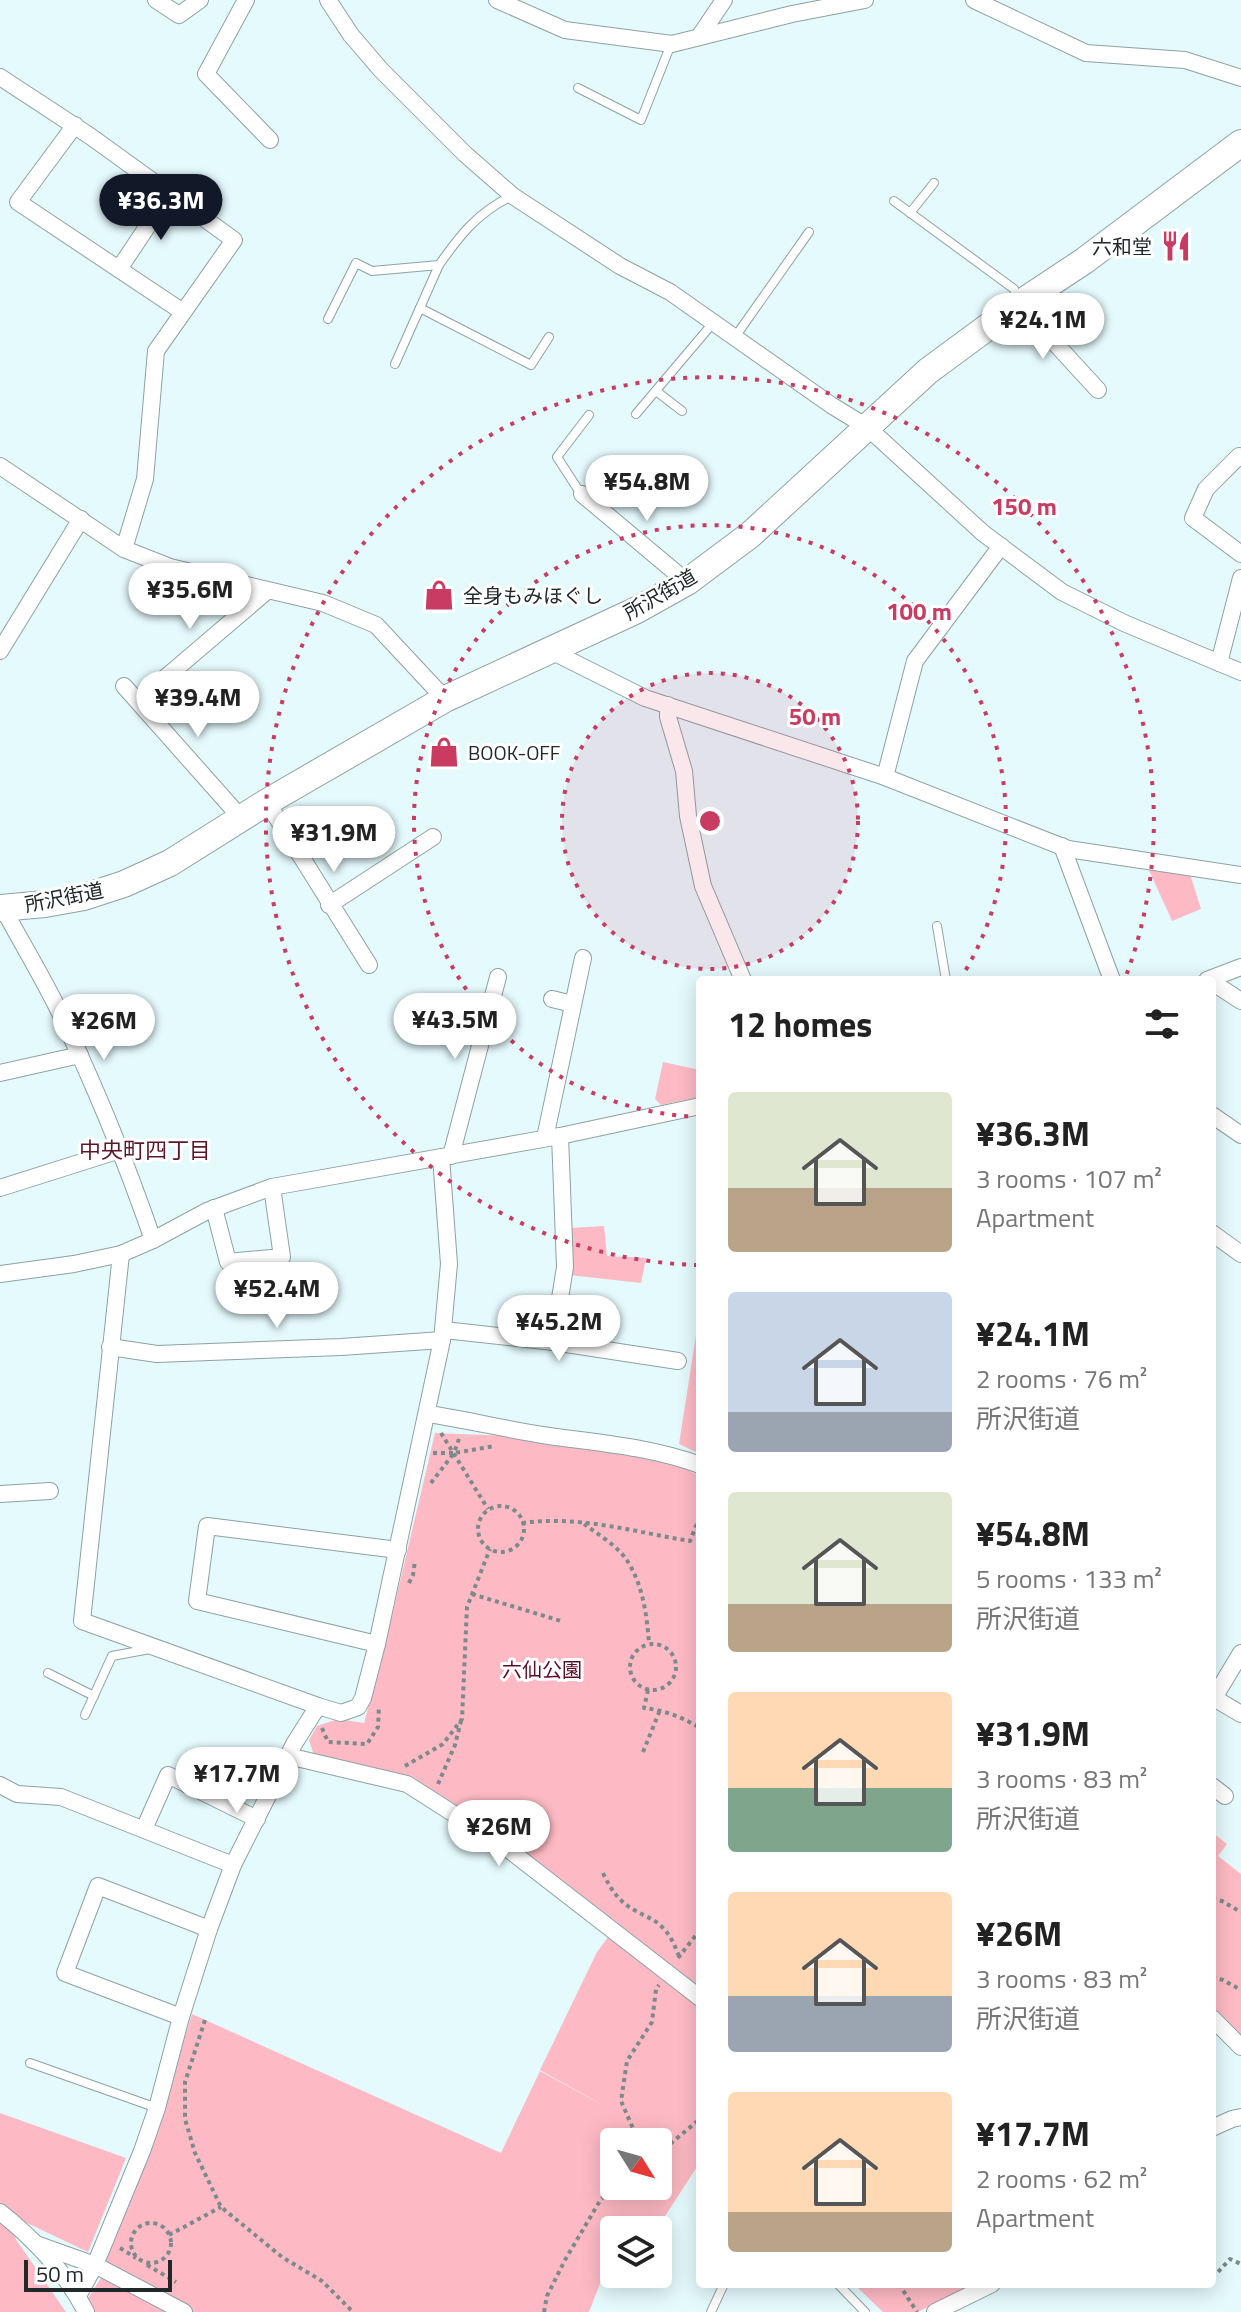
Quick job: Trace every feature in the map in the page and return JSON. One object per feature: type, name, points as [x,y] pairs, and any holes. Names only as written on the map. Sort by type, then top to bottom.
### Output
[{"type":"main road","name":"所沢街道","points":[[1,908],[84,897],[124,884],[170,863],[267,802],[445,699],[637,610],[687,582],[750,535],[928,371],[1237,153]]},
{"type":"street","points":[[156,0],[179,15],[200,0]]},
{"type":"street","points":[[328,0],[351,35],[381,70],[465,154],[513,196],[620,266],[670,292],[867,427],[983,533],[1062,592],[1124,623],[1241,672]]},
{"type":"street","points":[[497,0],[565,30],[672,44],[792,14],[865,0]]},
{"type":"street","points":[[699,37],[724,0]]},
{"type":"street","points":[[974,0],[1086,53],[1185,60],[1241,78]]},
{"type":"street","points":[[239,3],[206,74],[270,140]]},
{"type":"street","points":[[0,77],[75,125],[234,240],[156,351],[145,479],[124,549]]},
{"type":"street","points":[[75,125],[18,202],[183,312]]},
{"type":"street","points":[[119,269],[169,194]]},
{"type":"street","points":[[1019,304],[1098,390]]},
{"type":"street","points":[[1241,458],[1239,456],[1206,489],[1193,518],[1241,554]]},
{"type":"street","points":[[0,466],[124,549],[170,567],[323,603],[376,625],[445,699]]},
{"type":"street","points":[[582,494],[687,582]]},
{"type":"street","points":[[0,651],[81,519]]},
{"type":"street","points":[[885,777],[915,661],[1001,546]]},
{"type":"street","points":[[1219,663],[1241,578]]},
{"type":"street","points":[[138,701],[267,591]]},
{"type":"street","points":[[549,650],[645,698],[885,777],[1068,849],[1241,875]]},
{"type":"street","points":[[124,686],[242,819]]},
{"type":"street","points":[[668,705],[668,717],[684,771],[688,816],[703,886],[741,976]]},
{"type":"street","points":[[267,802],[369,965]]},
{"type":"street","points":[[329,905],[433,837]]},
{"type":"street","points":[[1062,846],[1111,976]]},
{"type":"street","points":[[1,908],[57,1007],[80,1055],[153,1240]]},
{"type":"street","points":[[553,1342],[565,1267],[552,1137],[583,958]]},
{"type":"street","points":[[1216,977],[1241,967]]},
{"type":"street","points":[[121,1254],[82,1621],[318,1706],[341,1713],[358,1707],[377,1644],[443,1335],[449,1264],[446,1156],[498,977]]},
{"type":"street","points":[[1216,985],[1241,1001]]},
{"type":"street","points":[[552,999],[573,1004]]},
{"type":"street","points":[[454,1003],[488,1012]]},
{"type":"street","points":[[0,1073],[80,1055]]},
{"type":"street","points":[[1,1271],[74,1264],[121,1254],[214,1208],[272,1187],[552,1137],[696,1107]]},
{"type":"street","points":[[1216,1118],[1241,1135]]},
{"type":"street","points":[[0,1188],[120,1150]]},
{"type":"street","points":[[214,1208],[228,1262],[282,1257],[272,1187]]},
{"type":"street","points":[[1216,1236],[1241,1254]]},
{"type":"street","points":[[110,1347],[157,1354],[341,1347],[443,1335],[553,1342],[678,1361]]},
{"type":"street","points":[[428,1414],[548,1436],[619,1444],[673,1455],[696,1464]]},
{"type":"street","points":[[0,1494],[50,1491]]},
{"type":"street","points":[[377,1644],[197,1601],[207,1526],[398,1550]]},
{"type":"street","points":[[1216,1695],[1241,1653]]},
{"type":"street","points":[[1216,1702],[1241,1714]]},
{"type":"street","points":[[78,2296],[95,2265],[142,2151],[209,1929],[233,1865],[288,1756],[318,1706]]},
{"type":"street","points":[[288,1756],[407,1784],[504,1846],[696,1995]]},
{"type":"street","points":[[144,1829],[168,1775],[257,1819]]},
{"type":"street","points":[[0,1785],[17,1794],[61,1797],[233,1865]]},
{"type":"street","points":[[181,2017],[65,1973],[98,1886],[209,1929]]},
{"type":"street","points":[[1216,2022],[1241,2047]]},
{"type":"street","points":[[1216,2126],[1241,2117]]},
{"type":"street","points":[[0,2212],[27,2233],[78,2296],[86,2312]]},
{"type":"street","points":[[36,2244],[95,2265],[184,2312]]},
{"type":"street","points":[[935,2312],[984,2288]]},
{"type":"lane","points":[[578,88],[641,120],[672,44]]},
{"type":"lane","points":[[910,213],[934,183]]},
{"type":"lane","points":[[395,364],[439,265],[461,234],[493,205],[513,196]]},
{"type":"lane","points":[[894,201],[1014,289],[1019,304]]},
{"type":"lane","points":[[735,337],[809,232]]},
{"type":"lane","points":[[328,319],[356,263],[372,271],[439,265]]},
{"type":"lane","points":[[420,308],[531,365],[549,337]]},
{"type":"lane","points":[[636,414],[714,323]]},
{"type":"lane","points":[[656,391],[682,411]]},
{"type":"lane","points":[[582,494],[557,457],[589,415]]},
{"type":"lane","points":[[937,926],[945,976]]},
{"type":"lane","points":[[85,1715],[112,1656],[153,1648]]},
{"type":"lane","points":[[48,1673],[94,1696]]},
{"type":"lane","points":[[30,2063],[157,2108]]},
{"type":"lane","points":[[711,2312],[722,2288]]},
{"type":"lane","points":[[842,2288],[865,2312]]},
{"type":"path","points":[[428,1414],[488,1509]]},
{"type":"path","points":[[423,1493],[454,1453],[496,1445]]},
{"type":"path","points":[[502,1506],[519,1515],[522,1523],[522,1534],[516,1546],[502,1551],[490,1549],[482,1542],[478,1528],[488,1509],[502,1506]]},
{"type":"path","points":[[522,1523],[542,1520],[582,1523],[690,1541],[696,1526]]},
{"type":"path","points":[[582,1523],[628,1561],[645,1608],[649,1644]]},
{"type":"path","points":[[431,1799],[455,1745],[462,1719],[467,1607],[490,1549]]},
{"type":"path","points":[[471,1594],[561,1621]]},
{"type":"path","points":[[649,1644],[658,1644],[671,1652],[676,1667],[675,1675],[664,1687],[648,1690],[637,1684],[630,1673],[630,1666],[633,1654],[649,1644]]},
{"type":"path","points":[[648,1690],[644,1708],[660,1710],[696,1726]]},
{"type":"path","points":[[643,1752],[660,1710]]},
{"type":"path","points":[[402,1767],[443,1744],[462,1719]]},
{"type":"path","points":[[367,1744],[372,1752]]},
{"type":"path","points":[[603,1873],[620,1901],[652,1918],[663,1928],[671,1937],[679,1956]]},
{"type":"path","points":[[1216,1900],[1241,1912]]},
{"type":"path","points":[[633,2128],[621,2101],[627,2061],[652,2022],[656,1989],[696,1935]]},
{"type":"path","points":[[1216,1978],[1241,1990]]},
{"type":"path","points":[[205,2020],[185,2082],[185,2119],[195,2153],[221,2207],[282,2257],[322,2281],[353,2312]]},
{"type":"path","points":[[672,2142],[696,2122]]},
{"type":"path","points":[[693,2124],[696,2127]]},
{"type":"path","points":[[544,2312],[547,2296],[565,2260],[600,2200]]},
{"type":"path","points":[[169,2235],[221,2207]]},
{"type":"path","points":[[155,2224],[169,2235],[171,2247],[164,2259],[153,2263],[136,2256],[131,2245],[143,2225],[155,2224]]},
{"type":"path","points":[[106,2240],[176,2282]]},
{"type":"path","points":[[1216,2270],[1218,2272],[1230,2259],[1241,2264]]},
{"type":"path","points":[[902,2288],[917,2312]]},
{"type":"green space","points":[[1148,868],[1190,874],[1201,909],[1172,921]]},
{"type":"green space","points":[[663,1062],[696,1069],[696,1098],[661,1105],[655,1099]]},
{"type":"green space","points":[[604,1226],[607,1256],[646,1258],[641,1283],[569,1275],[570,1228]]},
{"type":"green space","points":[[696,1336],[696,1452],[679,1444]]},
{"type":"green space","name":"六仙公園","points":[[435,1433],[538,1437],[669,1461],[696,1474],[696,1985],[455,1804],[411,1776],[314,1755],[309,1740],[317,1726],[338,1719],[364,1723]]},
{"type":"green space","points":[[1216,1835],[1227,1844],[1218,1856],[1241,1874],[1241,2038],[1216,2016]]},
{"type":"green space","points":[[609,1936],[696,2002],[696,2168],[665,2216],[600,2216],[600,2284],[589,2312],[184,2312],[107,2263],[104,2256],[150,2147],[192,2014],[501,2153],[540,2071],[606,2107],[540,2070],[597,1952]]},
{"type":"green space","points":[[0,2113],[126,2158],[88,2252],[27,2223],[15,2238],[66,2312],[0,2312]]},
{"type":"green space","points":[[101,2278],[173,2312],[79,2312]]},
{"type":"green space","points":[[858,2288],[964,2288],[918,2312],[883,2312]]},
{"type":"place","name":"六和堂","points":[[1176,246]]},
{"type":"place","name":"全身もみほぐし","points":[[439,595]]},
{"type":"place","name":"BOOK-OFF","points":[[444,752]]},
{"type":"district","name":"中央町四丁目","points":[[145,1150]]}]
